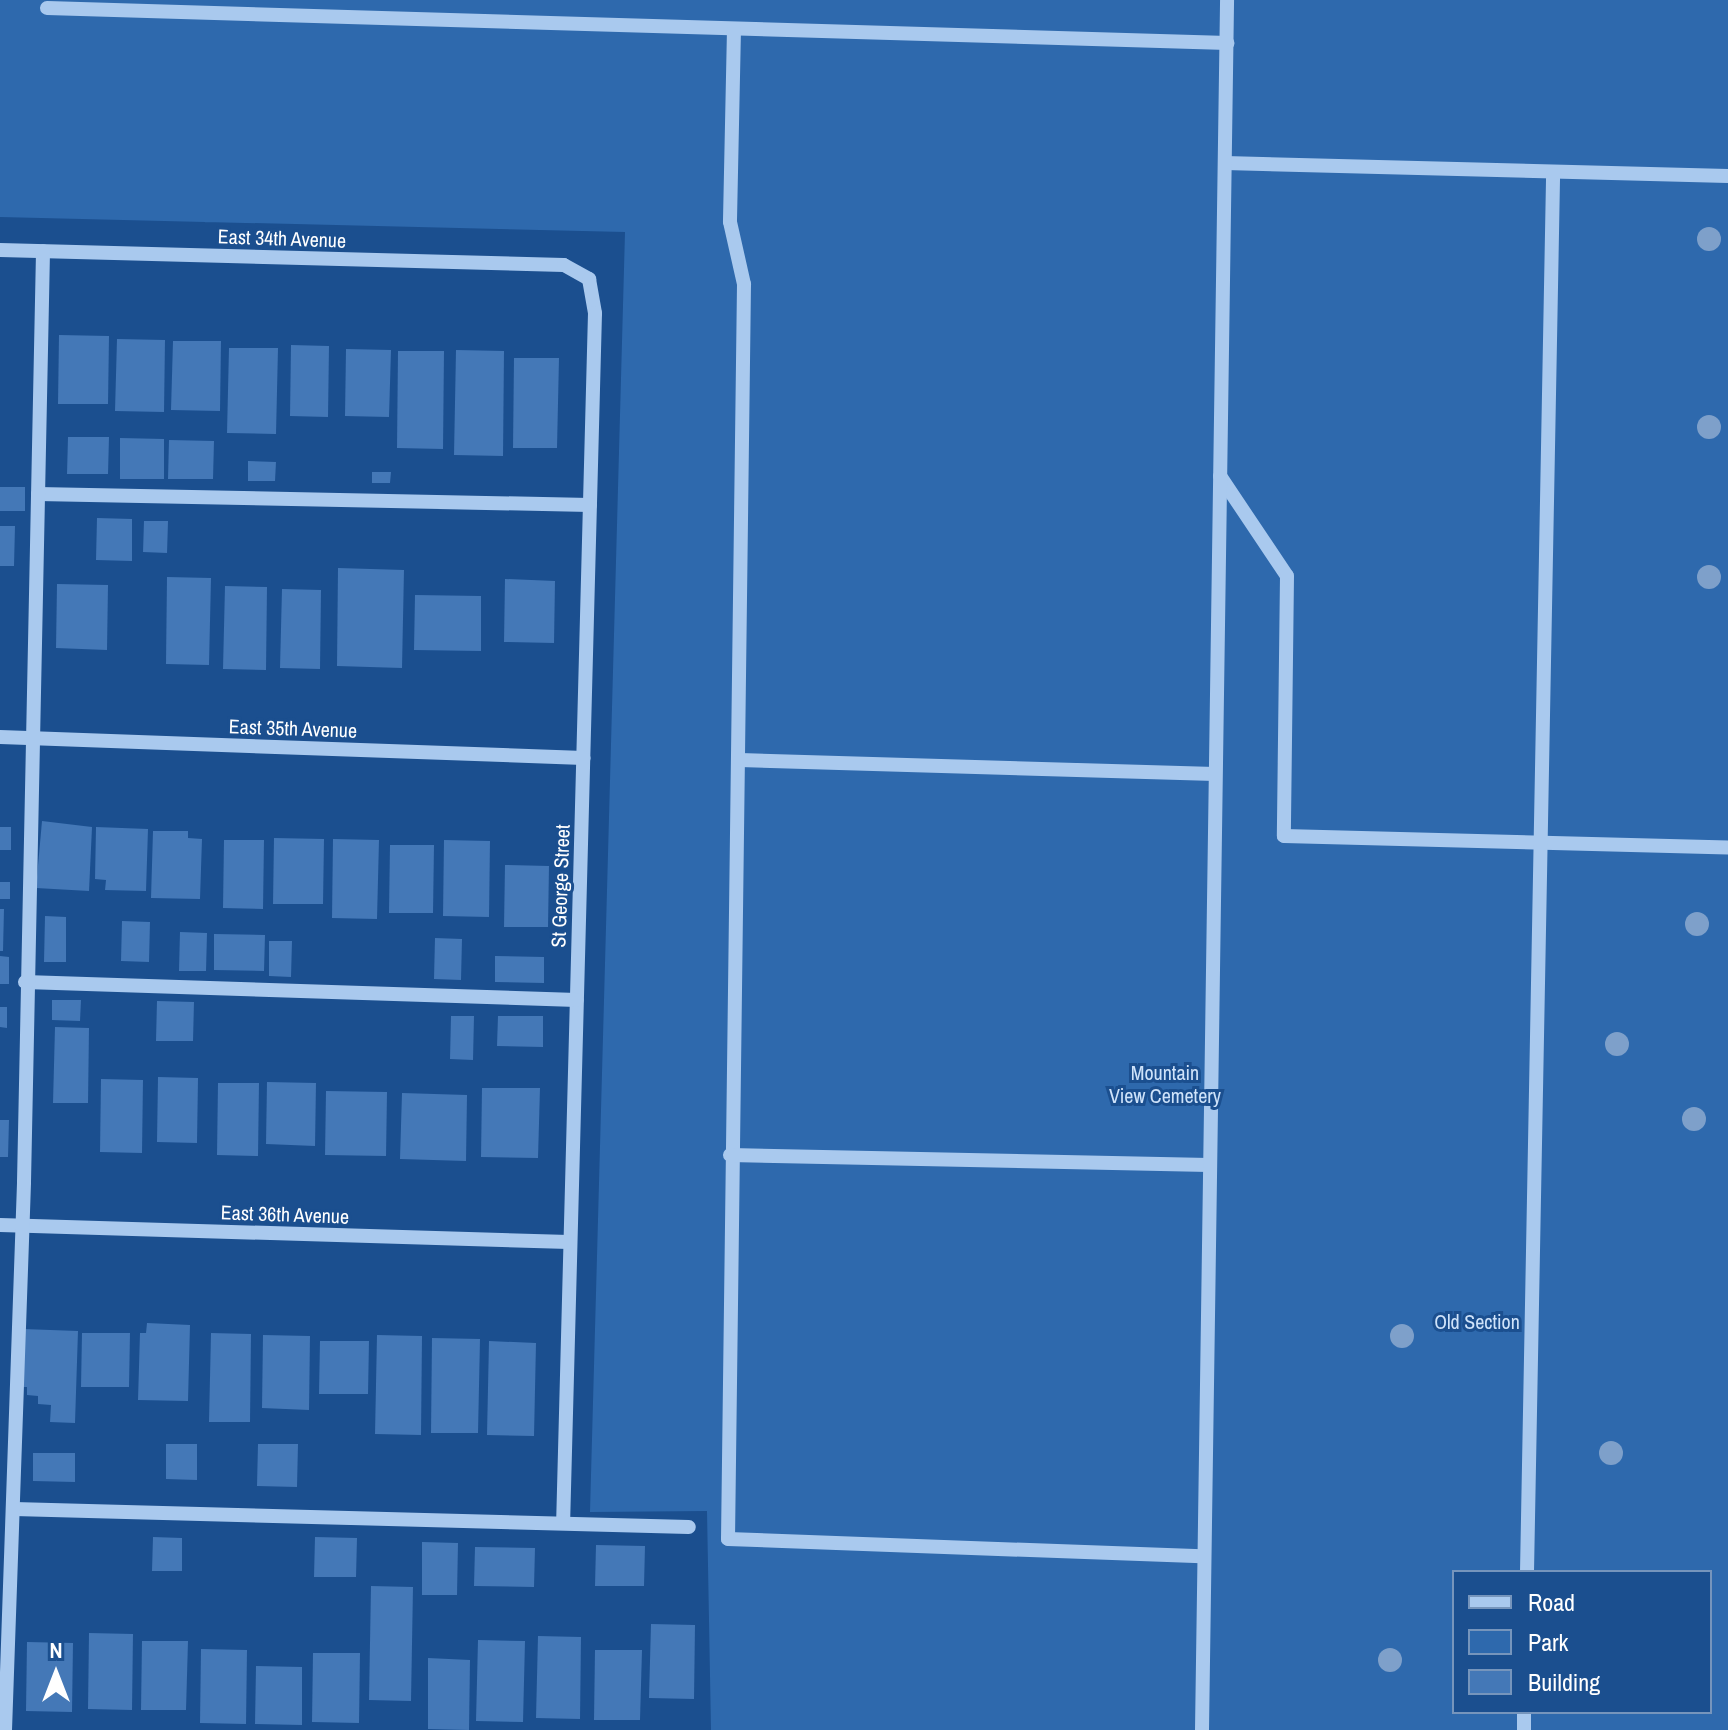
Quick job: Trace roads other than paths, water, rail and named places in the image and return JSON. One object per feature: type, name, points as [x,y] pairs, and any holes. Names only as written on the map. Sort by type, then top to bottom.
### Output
[{"type":"street","points":[[1202,1730],[1202,1556],[1227,0]]},
{"type":"street","points":[[47,8],[1227,43]]},
{"type":"street","points":[[734,29],[730,222],[744,284],[740,760],[730,1155],[728,1539],[1202,1556]]},
{"type":"street","points":[[1225,163],[1553,174],[1728,176]]},
{"type":"street","points":[[1527,1570],[1553,174]]},
{"type":"street","name":"East 34th Avenue","points":[[0,250],[564,265]]},
{"type":"street","points":[[5,1730],[14,1509],[43,251]]},
{"type":"street","name":"St George Street","points":[[563,1523],[595,313],[589,279],[564,265]]},
{"type":"street","points":[[1219,476],[1287,576],[1284,836],[1728,848]]},
{"type":"street","points":[[38,494],[590,505]]},
{"type":"street","name":"East 35th Avenue","points":[[0,737],[584,758]]},
{"type":"street","points":[[740,760],[1215,774]]},
{"type":"street","points":[[25,982],[577,1000]]},
{"type":"street","points":[[730,1155],[1209,1165]]},
{"type":"street","name":"East 36th Avenue","points":[[0,1225],[569,1242]]},
{"type":"street","points":[[14,1509],[689,1527]]},
{"type":"park label","name":"Mountain View Cemetery","points":[[1165,1084]]},
{"type":"park label","name":"Old Section","points":[[1477,1321]]}]
